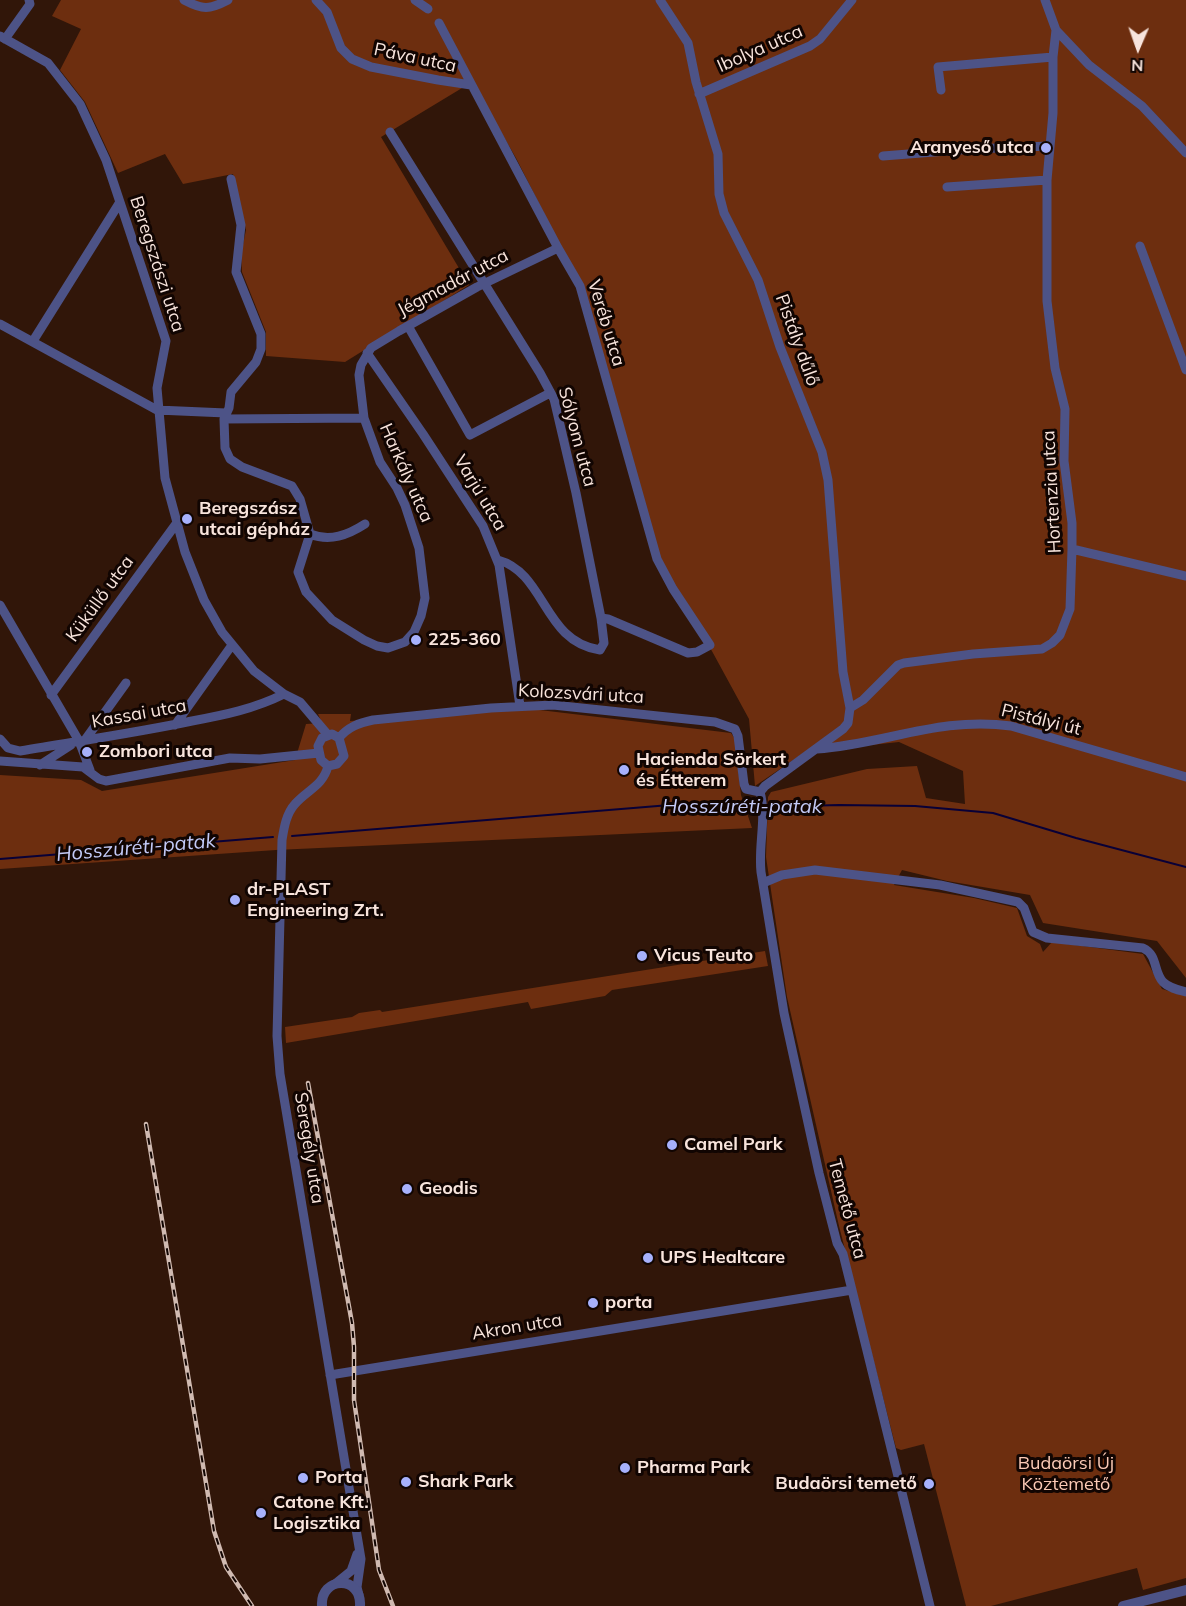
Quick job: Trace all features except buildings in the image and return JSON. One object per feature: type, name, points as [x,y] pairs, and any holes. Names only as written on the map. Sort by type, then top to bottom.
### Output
[{"type":"street","points":[[184,0],[200,8],[212,8],[228,0]]},
{"type":"street","name":"Páva utca","points":[[316,0],[327,12],[341,48],[352,59],[371,67],[444,82],[471,85]]},
{"type":"street","points":[[415,0],[428,9]]},
{"type":"street","name":"Pistály dűlő","points":[[660,0],[688,44],[699,94],[718,154],[719,194],[724,213],[758,280],[780,347],[822,452],[828,480],[842,665],[850,708]]},
{"type":"street","name":"Ibolya utca","points":[[699,94],[810,46],[820,39],[852,0]]},
{"type":"street","points":[[1045,0],[1056,30],[1089,65],[1142,106],[1186,153]]},
{"type":"street","points":[[3,38],[31,1]]},
{"type":"street","name":"Veréb utca","points":[[439,23],[580,286],[657,559],[673,589],[710,645],[697,652],[688,653],[601,618]]},
{"type":"street","name":"Hortenzia utca","points":[[850,708],[863,700],[898,665],[908,661],[1048,647],[1060,635],[1070,609],[1072,523],[1064,461],[1065,409],[1055,368],[1047,301],[1047,180],[1053,113],[1053,57],[1056,30]]},
{"type":"street","name":"Beregszászi utca","points":[[3,38],[48,63],[80,104],[106,160],[166,341],[157,388],[165,478],[176,524],[204,600],[232,645],[254,670],[284,694],[300,702],[328,735]]},
{"type":"street","points":[[941,90],[938,62],[1053,57]]},
{"type":"street","name":"Sólyom utca","points":[[390,132],[554,399],[601,618],[604,644],[600,650],[587,648],[569,637],[551,618],[525,577],[509,563],[498,560]]},
{"type":"street","points":[[883,156],[1050,146]]},
{"type":"street","points":[[231,179],[241,225],[236,272],[261,334],[261,349],[256,362],[231,392],[229,408],[225,416],[225,448],[230,459],[242,467],[292,486],[300,499],[310,534],[316,537],[345,536],[365,524]]},
{"type":"street","points":[[947,187],[1047,180]]},
{"type":"street","points":[[33,341],[120,202]]},
{"type":"street","points":[[1140,246],[1186,370]]},
{"type":"street","name":"Jégmadár utca","points":[[368,353],[371,348],[477,287],[558,248]]},
{"type":"street","points":[[0,324],[158,410],[225,416],[364,418]]},
{"type":"street","points":[[408,326],[470,435],[550,393]]},
{"type":"street","name":"Harkály utca","points":[[310,534],[298,572],[306,592],[332,620],[364,640],[388,648],[405,642],[414,632],[425,598],[419,548],[405,505],[380,462],[364,418],[359,375],[361,365],[368,353]]},
{"type":"street","name":"Varjú utca","points":[[368,353],[483,526],[498,560],[520,706]]},
{"type":"street","name":"Küküllő utca","points":[[51,694],[176,524]]},
{"type":"street","points":[[1072,549],[1186,576]]},
{"type":"street","points":[[0,605],[51,694],[82,740],[90,770]]},
{"type":"street","points":[[175,725],[232,645]]},
{"type":"street","points":[[40,765],[82,740],[126,683]]},
{"type":"street","name":"Kassai utca","points":[[0,739],[8,748],[20,751],[175,725],[241,711],[284,694]]},
{"type":"street","name":"Kolozsvári utca","points":[[339,738],[349,728],[373,720],[520,706],[553,705],[723,723],[735,729],[746,789],[760,792]]},
{"type":"street","points":[[760,792],[843,729],[848,723],[850,708]]},
{"type":"street","points":[[310,712],[320,741],[321,760],[328,766],[337,764],[344,756],[339,738],[332,734],[320,741]]},
{"type":"street","name":"Pistályi út","points":[[817,749],[850,745],[938,726],[998,724],[1186,777]]},
{"type":"street","points":[[843,729],[850,745]]},
{"type":"street","points":[[0,761],[83,767],[99,779],[106,781],[230,759],[260,759],[319,753]]},
{"type":"street","name":"Seregély utca","points":[[328,766],[320,783],[292,807],[282,840],[278,1036],[280,1074],[361,1560],[357,1587],[361,1602]]},
{"type":"street","name":"Temető utca","points":[[760,792],[763,802],[760,849],[763,883],[787,1025],[819,1173],[837,1243],[843,1254],[930,1606]]},
{"type":"street","points":[[763,883],[788,874],[823,870],[929,883],[1013,900],[1024,908],[1031,930],[1035,934],[1047,938],[1143,948],[1148,950],[1153,957],[1163,982],[1186,992]]},
{"type":"street","name":"Akron utca","points":[[330,1375],[852,1290]]},
{"type":"street","points":[[319,1604],[327,1589],[351,1571],[357,1558],[358,1548]]},
{"type":"street","points":[[335,1584],[348,1584],[361,1602]]},
{"type":"street","points":[[1123,1606],[1186,1590]]},
{"type":"green space","name":"Budaörsi Új Köztemető","points":[[61,0],[1186,0],[1186,978],[1157,941],[1043,923],[1030,895],[947,881],[902,870],[894,885],[974,898],[1017,908],[1027,936],[1040,944],[1043,952],[1052,942],[1143,954],[1162,989],[1186,996],[1186,1578],[1143,1590],[1137,1568],[991,1606],[966,1606],[924,1444],[901,1450],[896,1448],[839,1226],[787,997],[766,857],[768,797],[771,792],[867,769],[917,766],[926,798],[965,804],[963,771],[899,742],[805,752],[755,786],[749,719],[707,642],[655,559],[594,330],[559,243],[516,158],[472,82],[381,137],[469,285],[345,362],[266,356],[266,332],[242,272],[241,254],[246,230],[233,174],[183,184],[165,154],[118,173],[85,102],[60,70],[81,29],[52,16]]},
{"type":"green space","points":[[523,708],[731,733],[735,739],[741,795],[752,828],[276,850],[0,869],[0,775],[81,780],[102,791],[295,760],[306,724],[322,723],[318,714],[351,714],[350,721]]},
{"type":"green space","points":[[765,951],[768,966],[612,990],[605,996],[531,1009],[528,1002],[286,1043],[285,1027],[352,1017],[359,1013],[380,1010],[382,1012]]},
{"type":"waterway","name":"Hosszúréti-patak","points":[[292,836],[682,804],[705,809],[759,807]]},
{"type":"waterway","name":"Hosszúréti-patak","points":[[765,807],[915,806],[993,813],[1186,867]]},
{"type":"waterway","name":"Hosszúréti-patak","points":[[0,859],[273,837]]},
{"type":"railway","points":[[308,1083],[352,1323],[354,1400],[379,1570],[393,1606]]},
{"type":"railway","points":[[146,1124],[214,1531],[226,1567],[252,1606]]},
{"type":"place","name":"Aranyeső utca","points":[[1046,148]]},
{"type":"place","name":"Beregszász utcai gépház","points":[[187,519]]},
{"type":"place","name":"225-360","points":[[416,640]]},
{"type":"place","name":"Zombori utca","points":[[87,752]]},
{"type":"place","name":"Hacienda Sörkert és Étterem","points":[[624,770]]},
{"type":"place","name":"dr-PLAST Engineering Zrt.","points":[[235,900]]},
{"type":"place","name":"Vicus Teuto","points":[[642,956]]},
{"type":"place","name":"Camel Park","points":[[672,1145]]},
{"type":"place","name":"Geodis","points":[[407,1189]]},
{"type":"place","name":"UPS Healtcare","points":[[648,1258]]},
{"type":"place","name":"porta","points":[[593,1303]]},
{"type":"place","name":"Pharma Park","points":[[625,1468]]},
{"type":"place","name":"Porta","points":[[303,1478]]},
{"type":"place","name":"Shark Park","points":[[406,1482]]},
{"type":"place","name":"Budaörsi temető","points":[[929,1484]]},
{"type":"place","name":"Catone Kft. Logisztika","points":[[261,1513]]}]
